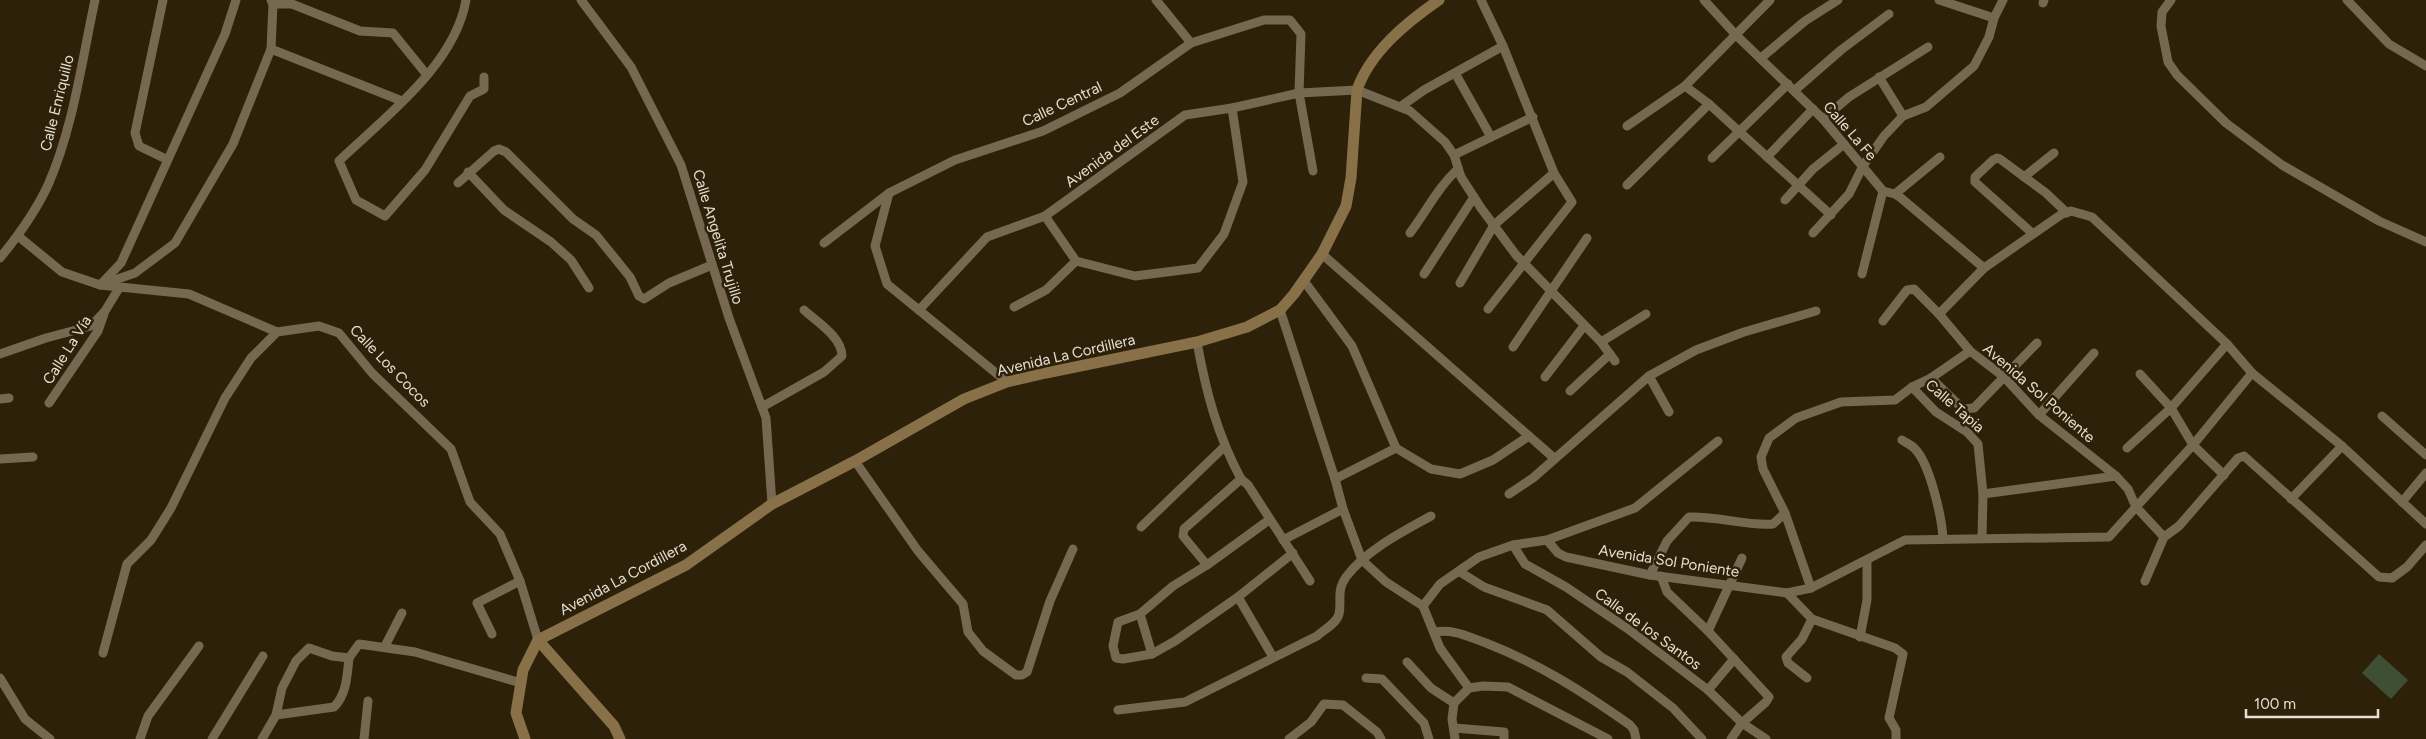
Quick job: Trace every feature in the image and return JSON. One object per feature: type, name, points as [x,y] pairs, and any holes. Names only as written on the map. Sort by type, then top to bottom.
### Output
[{"type":"main road","name":"Avenida La Cordillera","points":[[538,640],[686,565],[772,504],[855,461],[964,399],[1007,382],[1197,342],[1246,327],[1280,310],[1304,281],[1322,254],[1346,206],[1352,170],[1357,90],[1361,78],[1386,46],[1406,26],[1439,0]]},
{"type":"main road","points":[[525,739],[516,712],[523,670],[538,640],[614,726],[620,739]]},
{"type":"street","name":"Calle Enriquillo","points":[[0,258],[18,236],[48,186],[63,145],[95,0]]},
{"type":"street","points":[[163,0],[135,134],[139,146],[166,159]]},
{"type":"street","points":[[100,285],[121,264],[166,159],[225,34],[236,0]]},
{"type":"street","points":[[466,0],[463,18],[446,51],[427,75],[402,101],[339,161],[356,200],[385,216],[425,170],[470,96],[484,89],[484,77]]},
{"type":"street","name":"Calle Angelita Trujillo","points":[[581,0],[632,67],[676,156],[729,318],[766,418],[772,504]]},
{"type":"street","points":[[1156,0],[1191,43]]},
{"type":"street","points":[[1480,0],[1503,46],[1554,173],[1572,202],[1488,309]]},
{"type":"street","name":"Calle La Fe","points":[[1704,0],[1735,34],[1823,119],[1883,191]]},
{"type":"street","points":[[1626,126],[1685,86],[1770,0]]},
{"type":"street","points":[[1761,58],[1805,21],[1838,0]]},
{"type":"street","points":[[1939,0],[1953,3],[1994,18]]},
{"type":"street","points":[[1813,233],[1849,194],[1863,166],[1884,136],[1903,116],[1926,107],[1974,66],[1989,37],[1994,18],[2003,0]]},
{"type":"street","points":[[2171,0],[2162,12],[2161,26],[2168,62],[2177,75],[2226,123],[2282,165],[2379,221],[2426,242]]},
{"type":"street","points":[[2347,0],[2389,44],[2426,66]]},
{"type":"street","points":[[100,285],[135,273],[175,243],[233,144],[271,49],[272,2],[292,4],[360,31],[393,33],[427,75]]},
{"type":"street","points":[[1712,158],[1738,130],[1791,87],[1889,14]]},
{"type":"street","name":"Calle Central","points":[[824,244],[890,193],[955,160],[1043,131],[1120,93],[1191,43],[1264,20],[1290,20],[1301,34],[1299,93]]},
{"type":"street","points":[[1400,107],[1424,90],[1503,46]]},
{"type":"street","points":[[1823,119],[1849,97],[1928,47]]},
{"type":"street","points":[[271,49],[402,101]]},
{"type":"street","points":[[1455,73],[1491,137]]},
{"type":"street","points":[[1879,77],[1903,116]]},
{"type":"street","points":[[1685,86],[1709,104],[1831,215]]},
{"type":"street","points":[[1357,90],[1410,112],[1445,142],[1454,155],[1458,169],[1474,197],[1523,263],[1601,342],[1612,357],[1570,391]]},
{"type":"street","name":"Avenida del Este","points":[[919,310],[987,237],[1045,216],[1185,115],[1232,108],[1299,93],[1357,90]]},
{"type":"street","points":[[1299,93],[1313,170]]},
{"type":"street","points":[[1627,185],[1709,104]]},
{"type":"street","points":[[1045,216],[1076,261],[1135,276],[1198,268],[1224,234],[1244,182],[1232,108]]},
{"type":"street","points":[[1767,157],[1813,109]]},
{"type":"street","points":[[1454,155],[1533,117]]},
{"type":"street","points":[[1785,200],[1813,169],[1844,144]]},
{"type":"street","points":[[458,183],[468,172],[494,151],[499,149],[506,152],[573,219],[596,236],[630,278],[639,296],[644,299],[669,283],[712,265]]},
{"type":"street","points":[[2024,177],[2054,153]]},
{"type":"street","points":[[1895,194],[1940,157]]},
{"type":"street","points":[[2033,234],[1974,180],[1997,158],[2067,212]]},
{"type":"street","points":[[1410,233],[1433,202],[1444,182],[1458,169]]},
{"type":"street","points":[[468,172],[504,210],[551,242],[572,260],[589,288]]},
{"type":"street","points":[[1460,283],[1494,225],[1554,173]]},
{"type":"street","points":[[1862,274],[1883,191],[1895,194],[1984,268]]},
{"type":"street","points":[[890,193],[875,246],[886,284],[1007,382]]},
{"type":"street","points":[[1424,274],[1474,197]]},
{"type":"street","points":[[1939,314],[1984,268],[2067,212],[2081,212],[2092,217],[2228,344],[2252,373],[2342,446],[2426,524]]},
{"type":"street","points":[[18,236],[62,272],[100,285],[190,294],[277,332],[251,358],[230,390],[171,508],[151,540],[127,564],[103,653]]},
{"type":"street","points":[[1513,347],[1552,292],[1557,279],[1587,238]]},
{"type":"street","points":[[1322,254],[1554,458]]},
{"type":"street","points":[[1014,307],[1046,290],[1076,261]]},
{"type":"street","points":[[1304,281],[1352,346],[1396,448],[1431,469],[1460,474],[1493,460],[1529,436]]},
{"type":"street","points":[[0,354],[46,338],[91,326],[105,311],[119,288]]},
{"type":"street","name":"Avenida Sol Poniente","points":[[1547,540],[1558,553],[1566,557],[1650,575],[1787,593],[1811,588],[1905,540],[2109,536],[2136,507],[2128,489],[2116,476],[2040,415],[2004,376],[1970,351],[1939,314],[1914,289],[1907,290],[1883,322]]},
{"type":"street","points":[[762,407],[824,372],[842,356],[842,350],[834,338],[804,310]]},
{"type":"street","points":[[1280,310],[1335,479],[1342,509],[1362,560],[1386,582],[1423,606],[1440,648],[1469,688]]},
{"type":"street","name":"Calle La Vía","points":[[49,403],[98,331],[105,311]]},
{"type":"street","points":[[1509,494],[1533,478],[1649,376],[1696,350],[1744,332],[1816,311]]},
{"type":"street","points":[[1601,342],[1646,314]]},
{"type":"street","name":"Calle Los Cocos","points":[[277,332],[319,326],[340,333],[372,373],[452,449],[470,502],[500,534],[520,582],[538,640]]},
{"type":"street","points":[[1544,377],[1584,326]]},
{"type":"street","points":[[1197,342],[1205,388],[1224,447],[1241,479],[1248,485],[1310,581]]},
{"type":"street","points":[[1931,378],[1963,409],[1974,408],[2038,343]]},
{"type":"street","points":[[2127,448],[2171,408],[2228,344]]},
{"type":"street","points":[[1811,588],[1785,513],[1763,469],[1760,457],[1769,438],[1796,418],[1841,402],[1895,400],[1912,386],[1931,378],[1970,351]]},
{"type":"street","points":[[2040,415],[2094,353]]},
{"type":"street","points":[[2164,537],[2136,507],[2193,445],[2252,373]]},
{"type":"street","points":[[2140,374],[2171,408],[2193,445],[2224,475]]},
{"type":"street","points":[[1649,376],[1669,412]]},
{"type":"street","name":"Calle Tapia","points":[[1912,386],[1936,412],[1967,432],[1978,444],[1983,494],[1982,538]]},
{"type":"street","points":[[2382,416],[2426,455]]},
{"type":"street","points":[[1902,440],[1916,450],[1928,474],[1942,518],[1943,539]]},
{"type":"street","points":[[1423,606],[1440,584],[1460,572],[1479,557],[1513,545],[1547,540],[1635,508],[1718,441]]},
{"type":"street","points":[[2291,499],[2342,446]]},
{"type":"street","points":[[1141,527],[1224,447]]},
{"type":"street","points":[[1335,479],[1396,448]]},
{"type":"street","points":[[2145,581],[2164,537],[2179,526],[2238,458],[2244,456],[2379,577],[2392,578],[2407,567],[2426,545]]},
{"type":"street","points":[[0,459],[33,457]]},
{"type":"street","points":[[855,461],[918,551],[963,604],[968,632],[983,651],[1016,675],[1022,675],[1027,672],[1050,601],[1073,549]]},
{"type":"street","points":[[2402,502],[2426,473]]},
{"type":"street","points":[[1983,494],[2116,476]]},
{"type":"street","points":[[1207,565],[1183,536],[1184,529],[1241,479]]},
{"type":"street","points":[[1283,540],[1342,509]]},
{"type":"street","points":[[1650,575],[1667,542],[1689,517],[1703,516],[1753,525],[1773,524],[1785,513]]},
{"type":"street","points":[[1118,710],[1185,702],[1318,636],[1335,622],[1339,615],[1338,598],[1345,578],[1362,560],[1392,538],[1431,516]]},
{"type":"street","points":[[1269,520],[1207,565],[1173,586],[1140,614],[1129,617],[1116,625],[1113,646],[1116,658],[1123,659],[1152,654],[1238,597],[1293,553]]},
{"type":"street","name":"Calle de los Santos","points":[[1513,545],[1525,564],[1566,587],[1605,613],[1708,690],[1742,723],[1766,739]]},
{"type":"street","points":[[1708,631],[1731,586],[1742,558]]},
{"type":"street","points":[[1860,636],[1867,600],[1867,560]]},
{"type":"street","points":[[1460,572],[1484,587],[1547,610],[1601,657],[1627,672],[1673,708],[1702,739]]},
{"type":"street","points":[[1661,576],[1668,592],[1708,631],[1769,697],[1766,702],[1742,723],[1731,739]]},
{"type":"street","points":[[492,634],[477,604],[520,582]]},
{"type":"street","points":[[1787,593],[1812,619],[1895,648],[1903,654],[1889,718],[1896,730],[1896,739]]},
{"type":"street","points":[[1238,597],[1273,657]]},
{"type":"street","points":[[385,646],[402,613]]},
{"type":"street","points":[[1140,614],[1152,654]]},
{"type":"street","points":[[1807,678],[1788,663],[1786,656],[1802,639],[1812,619]]},
{"type":"street","points":[[1434,632],[1449,630],[1523,658],[1583,691],[1630,725],[1634,730],[1636,739]]},
{"type":"street","points":[[276,715],[334,707],[340,701],[344,691],[349,658],[359,644],[385,646],[415,652],[521,683]]},
{"type":"street","points":[[140,739],[148,716],[199,646]]},
{"type":"street","points":[[262,739],[276,715],[282,688],[296,660],[306,650],[309,648],[332,656],[349,658]]},
{"type":"street","points":[[212,739],[264,656]]},
{"type":"street","points":[[1708,690],[1734,659]]},
{"type":"street","points":[[1407,662],[1431,688],[1454,703]]},
{"type":"street","points":[[1366,678],[1382,679],[1424,723],[1430,739]]},
{"type":"street","points":[[1,684],[25,719],[50,739]]},
{"type":"street","points":[[1455,739],[1452,719],[1454,703],[1469,688],[1483,686],[1508,687],[1608,739]]},
{"type":"street","points":[[364,739],[368,701]]},
{"type":"street","points":[[1289,739],[1310,722],[1324,704],[1343,705],[1377,732],[1381,739]]},
{"type":"street","points":[[1454,728],[1504,732],[1504,739]]},
{"type":"green space","points":[[2379,654],[2408,680],[2391,699],[2362,673]]}]
